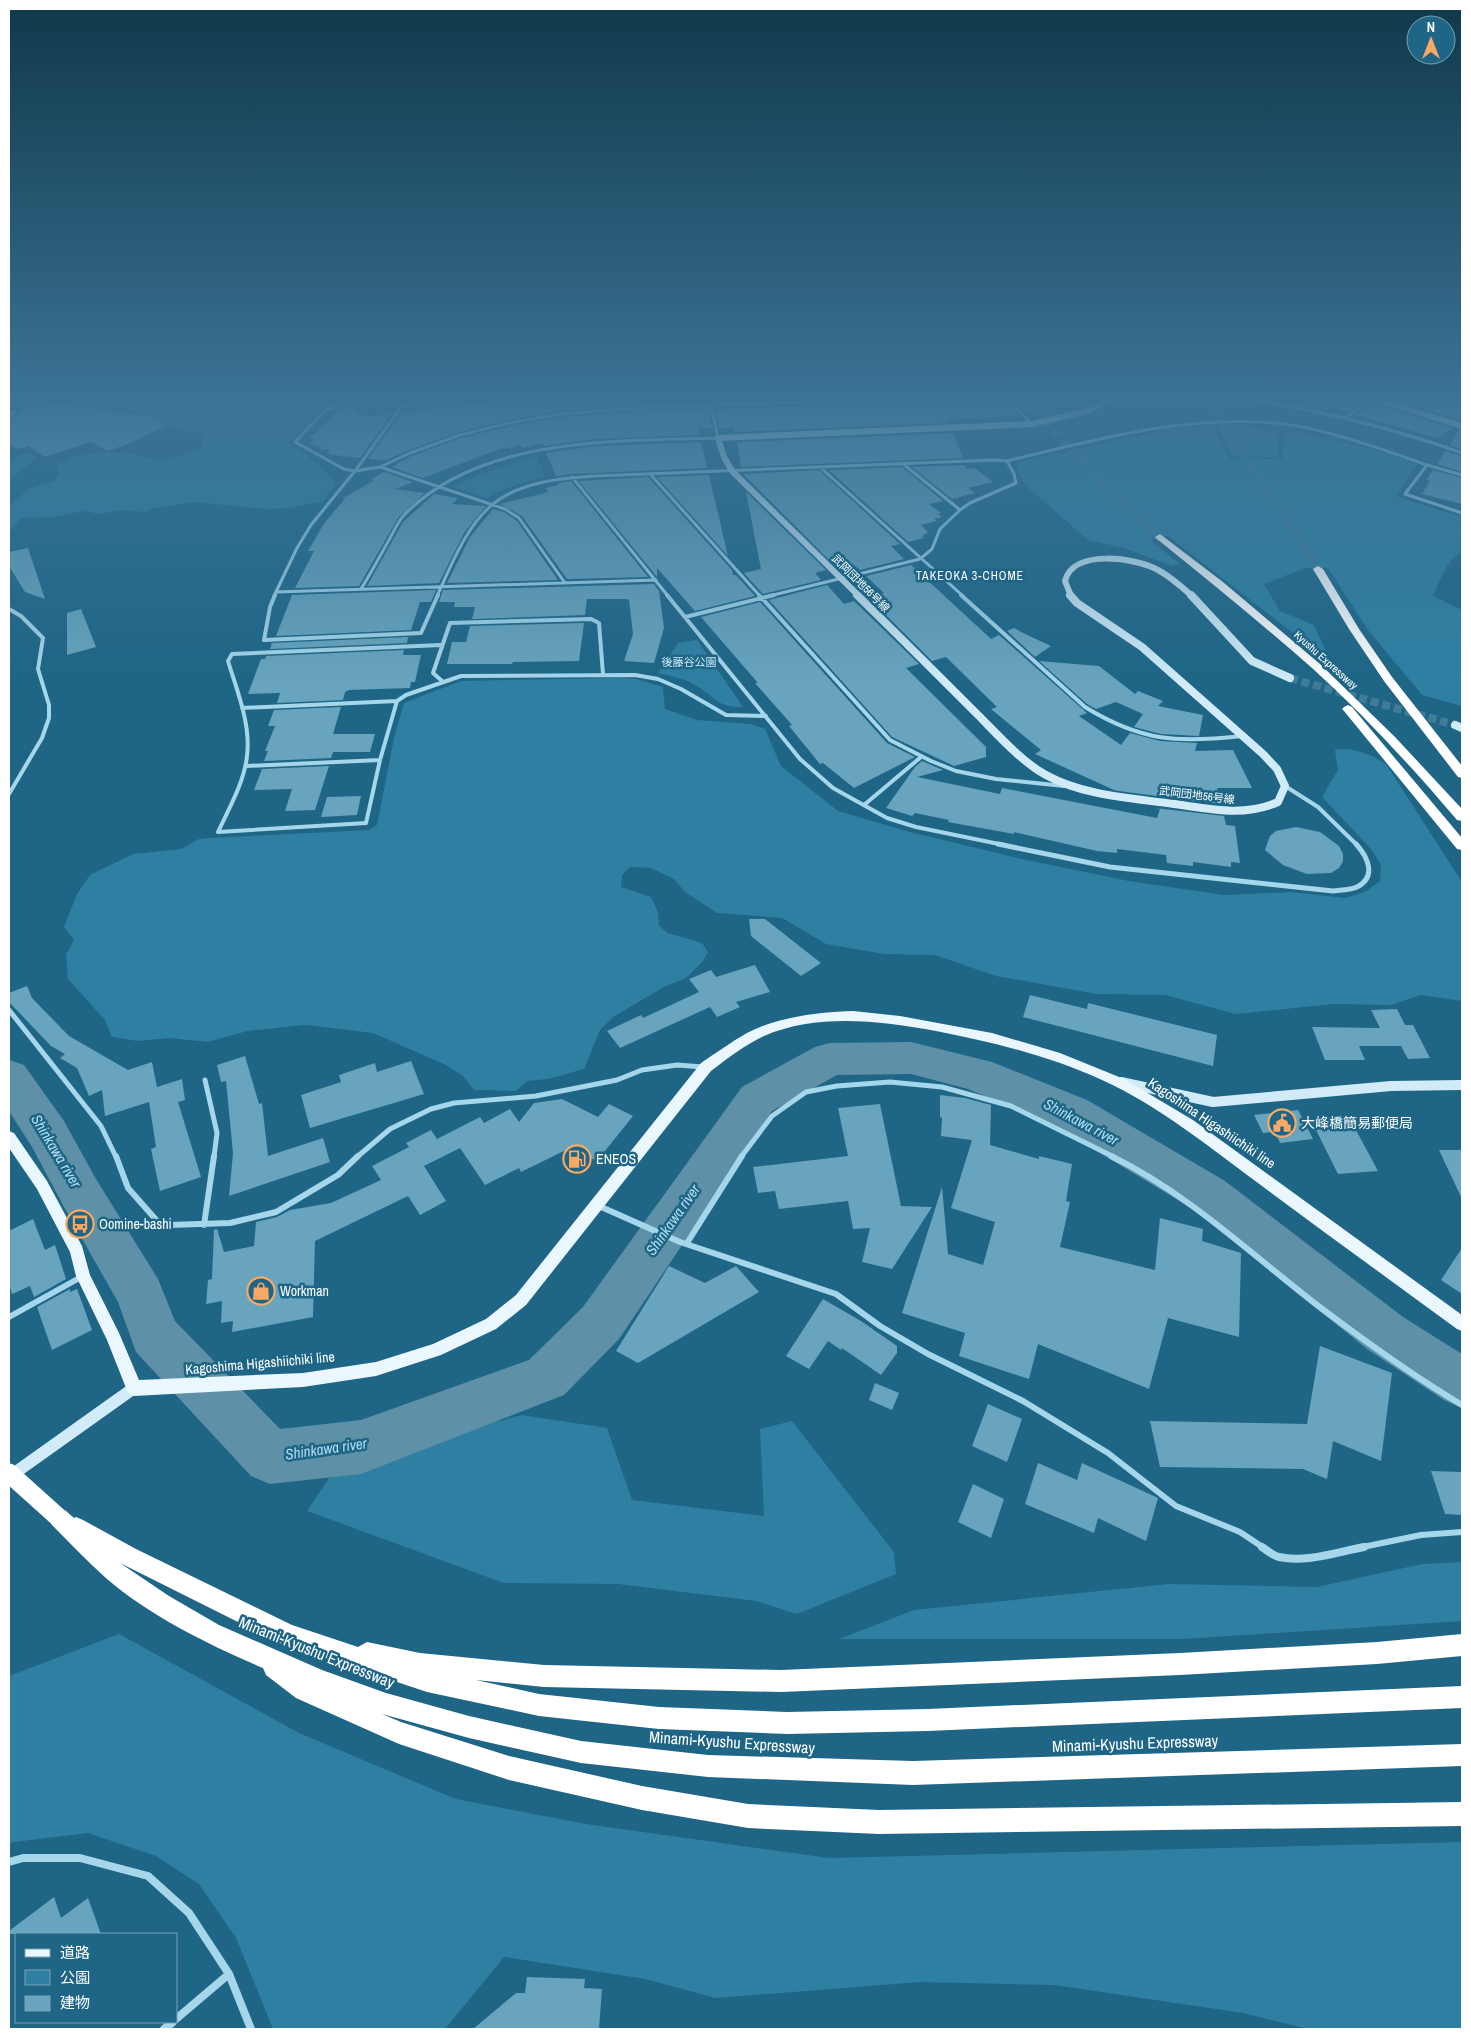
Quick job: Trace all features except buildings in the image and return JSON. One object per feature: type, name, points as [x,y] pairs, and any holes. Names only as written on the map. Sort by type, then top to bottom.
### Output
[{"type":"highway","name":"Kyushu Expressway","points":[[1160,537],[1317,667],[1388,736],[1462,816]]},
{"type":"highway","points":[[1318,569],[1354,630],[1388,679],[1462,774]]},
{"type":"highway","points":[[1231,594],[1329,688],[1393,761],[1462,846]]},
{"type":"highway","points":[[1388,679],[1462,760]]},
{"type":"highway","name":"Minami-Kyushu Expressway","points":[[9,1473],[115,1572],[161,1604],[211,1633],[322,1682],[377,1701],[469,1727],[581,1752],[708,1766],[913,1773],[1462,1755]]},
{"type":"highway","name":"Minami-Kyushu Expressway","points":[[59,1518],[129,1556],[288,1635],[427,1682],[539,1706],[659,1718],[786,1723],[928,1720],[1462,1697]]},
{"type":"highway","points":[[288,1635],[420,1664],[544,1676],[781,1682],[1180,1664],[1462,1645]]},
{"type":"highway","points":[[257,1654],[304,1690],[399,1733],[509,1768],[642,1798],[748,1816],[879,1822],[1462,1814]]},
{"type":"main road","name":"Kagoshima Higashiichiki line","points":[[134,1388],[178,1388],[303,1380],[376,1369],[436,1350],[491,1324],[522,1300],[706,1067],[730,1050],[766,1031],[811,1020],[852,1016],[894,1019],[1010,1043],[1095,1072],[1115,1081],[1147,1098],[1188,1124],[1462,1324]]},
{"type":"main road","points":[[9,1136],[42,1185],[77,1251],[83,1276],[114,1338],[134,1388]]},
{"type":"street","points":[[337,492],[322,509],[297,548],[270,607],[264,640],[421,633],[477,520],[492,504],[515,492]]},
{"type":"street","points":[[361,589],[404,515],[432,492]]},
{"type":"street","points":[[456,492],[505,509],[519,518],[565,583]]},
{"type":"street","points":[[584,492],[800,759],[834,788],[887,818],[916,827],[1110,867],[1333,891],[1356,888],[1367,880],[1370,871],[1368,860],[1358,846],[1318,807],[1285,786],[1276,769],[1242,736],[1142,647],[1076,603],[1068,595],[1064,582],[1069,572],[1079,564],[1097,559],[1124,559],[1160,569],[1178,582],[1254,662],[1290,678]]},
{"type":"street","points":[[666,492],[890,740],[920,757],[955,771],[975,776],[1072,786]]},
{"type":"street","name":"武岡団地56号線","points":[[753,492],[1027,762],[1044,774],[1072,786],[1106,794],[1240,812],[1264,808],[1278,802],[1285,786]]},
{"type":"street","points":[[847,492],[1086,707],[1108,722],[1126,731],[1180,741],[1202,741],[1242,736]]},
{"type":"street","points":[[938,492],[960,510]]},
{"type":"street","points":[[686,617],[920,559],[932,549],[940,529],[960,510],[970,503],[995,492]]},
{"type":"street","points":[[1406,492],[1405,494],[1462,513]]},
{"type":"street","points":[[276,592],[656,580]]},
{"type":"street","points":[[9,609],[21,616],[43,638],[43,650],[38,666],[49,706],[49,718],[43,735],[9,794]]},
{"type":"street","points":[[442,681],[433,673],[450,623],[590,619],[599,623],[603,674]]},
{"type":"street","points":[[397,701],[380,760],[366,823],[218,832],[246,766],[247,737],[242,708],[228,661],[232,654],[441,645]]},
{"type":"street","points":[[242,708],[397,701],[442,681],[461,676],[603,674],[634,675],[658,679],[681,689],[726,715],[766,716]]},
{"type":"street","points":[[864,805],[920,757]]},
{"type":"street","points":[[246,766],[380,760]]},
{"type":"street","points":[[9,1010],[101,1126],[115,1153],[128,1188],[158,1222],[169,1224],[204,1225],[230,1223],[276,1212],[338,1175],[362,1151],[390,1129],[431,1109],[454,1103],[536,1096],[617,1080],[642,1070],[677,1065],[706,1067]]},
{"type":"street","points":[[204,1225],[217,1134],[205,1080]]},
{"type":"street","points":[[1115,1081],[1213,1102],[1391,1086],[1462,1085]]},
{"type":"street","points":[[683,1243],[733,1167],[766,1123],[772,1116],[806,1092],[837,1086],[890,1082],[942,1087],[1010,1106],[1116,1158],[1172,1192],[1248,1249],[1321,1308],[1435,1389],[1462,1405]]},
{"type":"street","points":[[598,1206],[683,1243],[836,1294],[888,1330],[928,1354],[1023,1401],[1108,1453],[1176,1506],[1240,1532],[1277,1556],[1297,1558],[1316,1556],[1421,1535],[1462,1532]]},
{"type":"street","points":[[9,1317],[83,1276]]},
{"type":"street","points":[[9,1477],[134,1388]]},
{"type":"street","points":[[9,1862],[24,1858],[80,1858],[148,1876],[189,1913],[229,1974],[251,2029]]},
{"type":"street","points":[[178,2017],[229,1974]]},
{"type":"green space","points":[[25,492],[329,492],[323,501],[289,508],[266,509],[195,502],[155,508],[146,512],[123,510],[99,514],[84,511],[53,517],[21,518],[9,532],[9,507]]},
{"type":"green space","points":[[468,492],[499,492],[487,498]]},
{"type":"green space","points":[[1033,492],[1399,492],[1396,496],[1462,517],[1462,552],[1448,565],[1433,596],[1462,610],[1462,706],[1422,695],[1368,630],[1328,568],[1305,568],[1264,584],[1280,611],[1314,625],[1328,656],[1315,650],[1168,536],[1150,540],[1180,564],[1172,566],[1124,548],[1088,540]]},
{"type":"green space","name":"後藤谷公園","points":[[697,640],[743,707],[722,704],[689,682],[658,673],[678,643]]},
{"type":"green space","points":[[636,679],[663,687],[665,709],[697,720],[751,724],[765,729],[781,766],[838,811],[910,832],[1022,859],[1129,881],[1224,895],[1291,892],[1345,898],[1365,892],[1380,881],[1381,865],[1371,849],[1322,797],[1338,770],[1335,750],[1355,750],[1368,754],[1386,764],[1462,882],[1462,1001],[1421,995],[1391,1005],[1334,1004],[1236,1014],[1165,995],[1097,994],[996,976],[935,955],[884,954],[826,944],[782,918],[717,913],[685,892],[674,879],[651,868],[630,867],[622,875],[621,887],[651,897],[658,912],[659,926],[668,933],[702,943],[708,952],[703,961],[686,978],[664,987],[613,1017],[600,1030],[584,1069],[548,1079],[527,1081],[516,1091],[474,1090],[463,1076],[446,1065],[373,1033],[306,1025],[247,1031],[208,1042],[169,1038],[138,1041],[112,1037],[105,1020],[68,979],[66,955],[74,940],[64,927],[77,894],[90,875],[133,854],[181,849],[199,839],[369,830],[377,825],[394,738],[404,703],[461,681]]},
{"type":"green space","points":[[521,1415],[607,1428],[632,1500],[764,1516],[760,1429],[792,1421],[894,1552],[896,1574],[797,1614],[756,1601],[618,1584],[504,1583],[307,1511],[329,1478],[400,1449]]},
{"type":"green space","points":[[1462,1562],[1462,1621],[1183,1639],[839,1639],[914,1610],[1169,1584],[1317,1587],[1422,1564]]},
{"type":"green space","points":[[119,1634],[299,1733],[456,1799],[586,1824],[829,1858],[1462,1842],[1462,2029],[1308,2029],[1243,2013],[1054,1985],[920,1982],[716,1998],[645,1979],[504,1957],[445,2029],[273,2029],[236,1938],[199,1884],[156,1856],[88,1833],[9,1844],[9,1676]]},
{"type":"waterway","name":"Shinkawa river","points":[[9,1077],[48,1134],[80,1193],[141,1295],[154,1335],[270,1457],[361,1447],[546,1378],[601,1323],[757,1099],[830,1059],[911,1058],[977,1074],[1071,1113],[1209,1195],[1385,1333],[1462,1383]]},
{"type":"tunnel","points":[[1111,492],[1160,537]]},
{"type":"tunnel","points":[[1269,492],[1318,569]]},
{"type":"tunnel","points":[[1290,678],[1455,725]]},
{"type":"place","name":"大峰橋簡易郵便局","points":[[1282,1123]]},
{"type":"place","name":"ENEOS","points":[[577,1159]]},
{"type":"place","name":"Oomine-bashi","points":[[80,1224]]},
{"type":"place","name":"Workman","points":[[261,1291]]},
{"type":"district","name":"TAKEOKA 3-CHOME","points":[[970,576]]}]
